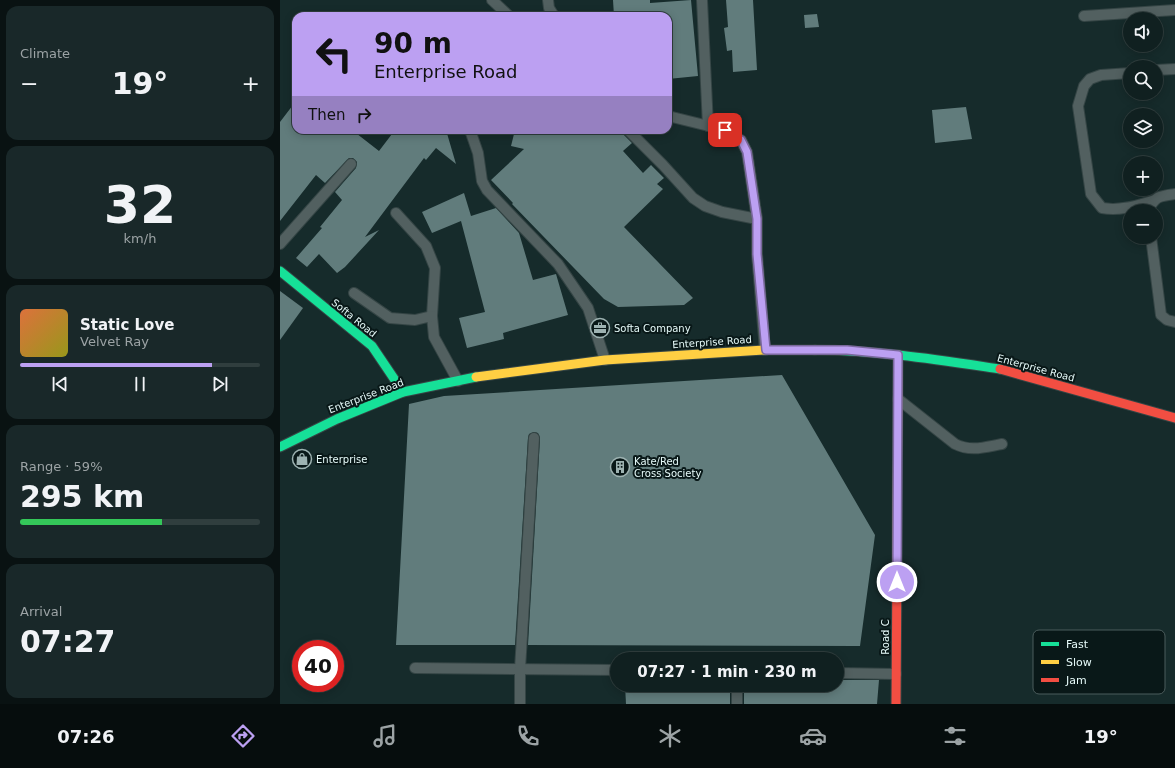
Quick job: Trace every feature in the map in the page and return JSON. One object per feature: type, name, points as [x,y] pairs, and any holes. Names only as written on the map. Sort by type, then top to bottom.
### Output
[{"type":"main road","name":"Softa Road","points":[[280,271],[340,322],[372,346],[403,392]]},
{"type":"main road","name":"Enterprise Road","points":[[280,447],[337,419],[403,392],[489,374],[604,360],[766,350],[847,350],[1004,369],[1175,418]]},
{"type":"main road","name":"Road C","points":[[896,704],[898,355]]},
{"type":"lane","points":[[492,0],[505,12]]},
{"type":"lane","points":[[548,0],[549,8],[552,12]]},
{"type":"lane","points":[[702,0],[708,126]]},
{"type":"lane","points":[[1084,16],[1175,10]]},
{"type":"lane","points":[[1163,70],[1175,69]]},
{"type":"lane","points":[[1123,74],[1090,79],[1084,86],[1078,106],[1092,194],[1102,208],[1114,210],[1123,209]]},
{"type":"lane","points":[[672,117],[725,130],[741,140],[747,152],[757,219],[757,254],[766,350]]},
{"type":"lane","points":[[471,134],[478,153],[482,181],[487,190],[558,264],[588,308],[604,360]]},
{"type":"lane","points":[[632,134],[693,198],[710,208],[757,219]]},
{"type":"lane","points":[[280,244],[352,164]]},
{"type":"lane","points":[[1152,204],[1162,195],[1175,194]]},
{"type":"lane","points":[[396,213],[426,246],[435,268],[432,316],[434,337],[458,381]]},
{"type":"lane","points":[[1152,244],[1161,315],[1167,320],[1175,322]]},
{"type":"lane","points":[[354,293],[390,318],[415,320],[432,316]]},
{"type":"lane","points":[[898,399],[962,448],[970,449],[1002,444]]},
{"type":"lane","points":[[520,704],[520,669],[534,438]]},
{"type":"lane","points":[[415,668],[610,670]]},
{"type":"lane","points":[[844,673],[896,674]]},
{"type":"lane","points":[[737,692],[737,704]]},
{"type":"building","points":[[613,0],[650,0],[650,3],[691,0],[698,76],[672,79],[672,12],[614,12]]},
{"type":"building","points":[[726,0],[753,0],[757,70],[733,72],[732,50],[727,51],[724,28],[728,27]]},
{"type":"building","points":[[817,14],[819,27],[805,28],[804,15]]},
{"type":"building","points":[[292,106],[292,134],[357,134],[379,151],[392,134],[447,134],[456,164],[436,148],[426,160],[424,158],[365,237],[379,230],[345,267],[337,273],[319,254],[307,267],[296,258],[322,228],[320,227],[342,200],[335,192],[356,168],[357,162],[353,158],[349,158],[325,183],[316,175],[280,221],[280,122]]},
{"type":"building","points":[[966,107],[972,139],[935,143],[932,110]]},
{"type":"building","points":[[514,134],[623,134],[632,143],[623,151],[643,173],[651,165],[664,178],[657,184],[663,189],[624,227],[693,298],[684,305],[618,307],[604,299],[512,204],[513,203],[491,180],[524,149],[511,146]]},
{"type":"building","points":[[464,193],[471,216],[496,208],[519,233],[533,280],[556,274],[568,315],[503,333],[504,339],[467,348],[459,318],[485,312],[461,221],[432,233],[422,212]]},
{"type":"building","points":[[280,291],[303,308],[280,340]]},
{"type":"building","name":"Kate/Red Cross Society","points":[[782,375],[875,535],[860,646],[528,645],[540,438],[538,433],[534,432],[529,434],[528,438],[515,645],[396,645],[409,404],[444,396]]},
{"type":"building","points":[[844,680],[879,680],[877,704],[744,704],[744,692],[844,692]]},
{"type":"building","points":[[625,692],[730,692],[730,704],[626,704]]},
{"type":"traffic: fast","points":[[280,271],[372,346],[403,392]]},
{"type":"traffic: fast","points":[[815,350],[838,350],[885,354],[1000,369]]},
{"type":"traffic: fast","points":[[280,447],[337,419],[403,392],[476,377]]},
{"type":"traffic: slow","points":[[476,377],[605,360],[765,350],[815,350]]},
{"type":"traffic: slow","points":[[897,564],[898,355]]},
{"type":"traffic: jam","points":[[1000,369],[1175,418]]},
{"type":"traffic: jam","points":[[896,704],[897,564]]},
{"type":"place","name":"Softa Company","points":[[600,328]]},
{"type":"place","name":"Enterprise","points":[[302,459]]},
{"type":"place","name":"Kate/Red Cross Society","points":[[620,467]]},
{"type":"route","points":[[725,130],[741,140],[747,152],[757,219],[757,254],[766,350],[847,350],[898,355],[897,582]]}]
